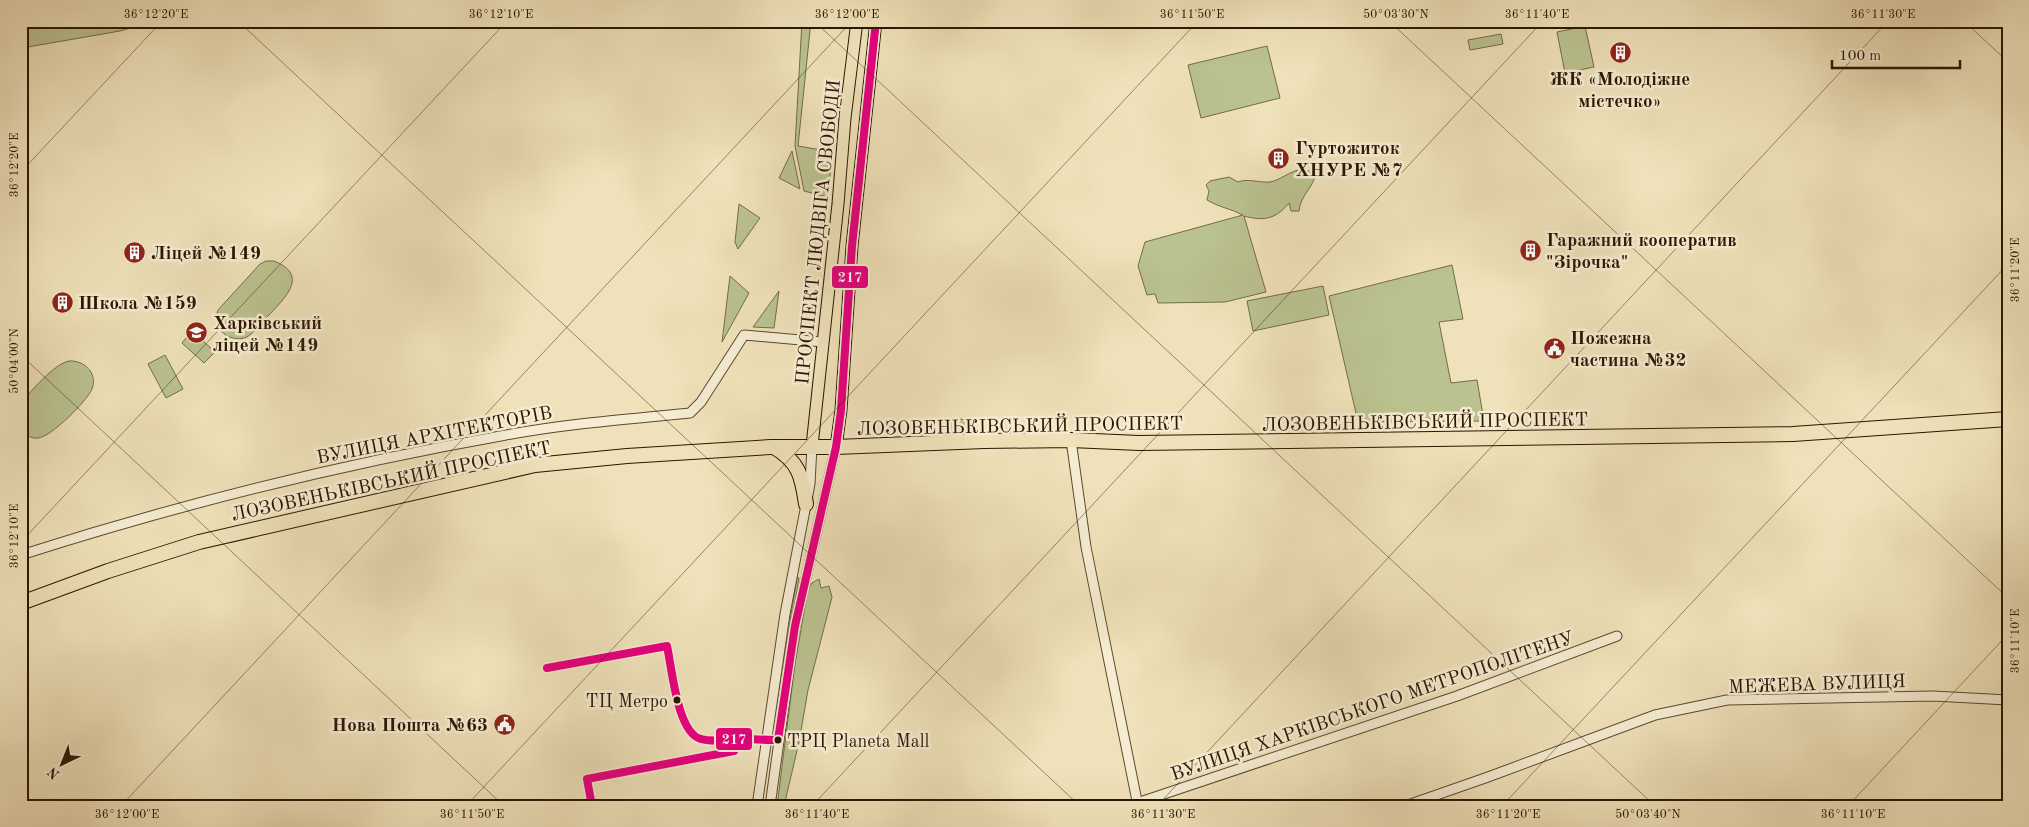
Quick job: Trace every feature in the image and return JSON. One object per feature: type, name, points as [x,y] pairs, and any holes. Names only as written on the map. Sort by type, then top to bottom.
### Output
[{"type":"highway","name":"ЛОЗОВЕНЬКІВСЬКИЙ ПРОСПЕКТ","points":[[21,603],[108,571],[199,542],[499,472],[535,465],[627,456],[774,447],[836,447],[919,442],[1071,440],[1139,443],[1792,434],[2008,419]]},
{"type":"highway","points":[[774,447],[789,457],[799,471],[806,504]]},
{"type":"main road","name":"ПРОСПЕКТ ЛЮДВІГА СВОБОДИ","points":[[812,446],[845,118],[858,21]]},
{"type":"main road","name":"ПРОСПЕКТ ЛЮДВІГА СВОБОДИ","points":[[836,447],[841,410],[856,206],[876,21]]},
{"type":"street","name":"ВУЛИЦЯ АРХІТЕКТОРІВ","points":[[21,555],[286,480],[413,452],[559,427],[690,413],[701,402],[744,335],[823,342]]},
{"type":"street","points":[[1071,440],[1086,547],[1137,804]]},
{"type":"street","points":[[757,806],[780,648],[810,484],[812,446]]},
{"type":"street","points":[[770,806],[794,626],[836,447]]},
{"type":"street","points":[[796,556],[810,557]]},
{"type":"street","name":"ВУЛИЦЯ ХАРКІВСЬКОГО МЕТРОПОЛІТЕНУ","points":[[1137,804],[1457,696],[1617,636]]},
{"type":"street","name":"МЕЖЕВА ВУЛИЦЯ","points":[[1405,806],[1655,715],[1727,700],[1933,696],[2008,700]]},
{"type":"green space","points":[[21,21],[155,21],[120,31],[22,48]]},
{"type":"green space","points":[[802,21],[811,21],[798,146],[833,152],[827,197],[804,191],[795,146]]},
{"type":"green space","points":[[1585,26],[1594,67],[1565,73],[1557,32]]},
{"type":"green space","points":[[1501,34],[1503,44],[1470,50],[1468,40]]},
{"type":"green space","points":[[1267,46],[1280,98],[1201,118],[1188,65]]},
{"type":"green space","points":[[792,151],[800,189],[779,178]]},
{"type":"green space","points":[[1303,169],[1315,173],[1315,177],[1302,200],[1299,211],[1291,211],[1289,203],[1279,213],[1268,218],[1244,216],[1266,292],[1225,302],[1158,303],[1155,294],[1147,295],[1138,266],[1145,242],[1243,215],[1207,200],[1209,191],[1206,185],[1210,181],[1229,177],[1238,182],[1246,180],[1270,182]]},
{"type":"green space","points":[[739,204],[760,218],[738,249],[735,242]]},
{"type":"green space","points":[[266,261],[274,261],[285,267],[290,273],[292,279],[291,286],[287,294],[247,337],[237,339],[227,336],[218,325],[216,318],[218,310],[260,264]]},
{"type":"green space","points":[[1452,265],[1463,319],[1439,322],[1451,383],[1477,380],[1484,421],[1358,422],[1329,296]]},
{"type":"green space","points":[[730,276],[749,293],[722,342]]},
{"type":"green space","points":[[1323,286],[1329,315],[1253,331],[1247,301]]},
{"type":"green space","points":[[779,291],[774,328],[753,327]]},
{"type":"green space","points":[[192,331],[215,352],[204,363],[182,343]]},
{"type":"green space","points":[[165,355],[183,389],[166,398],[148,364]]},
{"type":"green space","points":[[69,361],[75,361],[84,365],[91,373],[93,383],[89,395],[76,410],[51,432],[38,438],[29,436],[21,430],[21,403],[50,372]]},
{"type":"green space","points":[[959,419],[970,423],[974,433],[969,435],[932,434],[926,429],[936,420]]},
{"type":"green space","points":[[797,577],[799,578],[776,727],[773,726]]},
{"type":"green space","points":[[819,579],[821,588],[829,586],[832,597],[808,690],[799,742],[784,806],[777,806],[795,664],[808,589],[812,583]]},
{"type":"transit line","name":"217","points":[[547,668],[667,646],[681,713],[686,725],[693,734],[701,739],[711,741],[740,739],[778,740],[795,626],[836,447],[841,410],[852,246],[876,21]]},
{"type":"transit line","name":"217","points":[[592,806],[587,779],[734,751]]},
{"type":"place","name":"ЖК «Молодіжне містечко»","points":[[1620,52]]},
{"type":"place","name":"Гуртожиток ХНУРЕ №7","points":[[1279,158]]},
{"type":"place","name":"Гаражний кооператив \"Зірочка\"","points":[[1530,250]]},
{"type":"place","name":"Ліцей №149","points":[[135,252]]},
{"type":"place","name":"Школа №159","points":[[62,302]]},
{"type":"place","name":"Харківський ліцей №149","points":[[197,333]]},
{"type":"place","name":"Пожежна частина №32","points":[[1554,348]]},
{"type":"place","name":"ТЦ Метро","points":[[677,700]]},
{"type":"place","name":"Нова Пошта №63","points":[[504,724]]},
{"type":"place","name":"ТРЦ Planeta Mall","points":[[778,740]]}]
